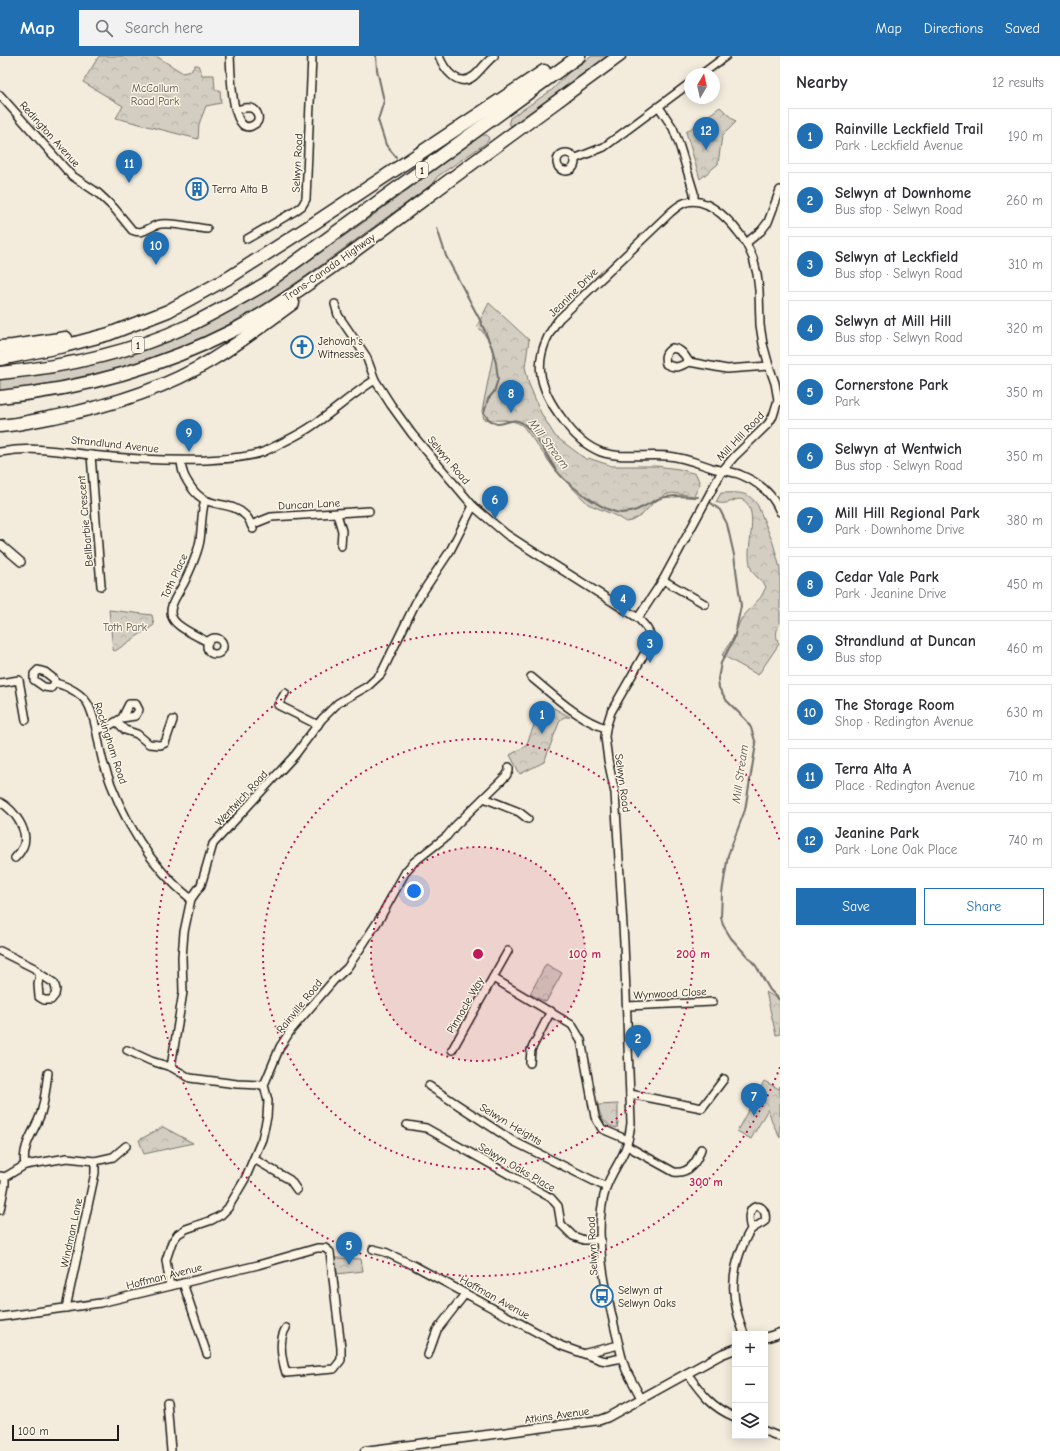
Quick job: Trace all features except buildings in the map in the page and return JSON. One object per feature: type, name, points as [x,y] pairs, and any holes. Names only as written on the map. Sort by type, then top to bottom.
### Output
[{"type":"highway","points":[[0,359],[64,346],[108,334],[168,311],[202,293],[332,212],[567,56]]},
{"type":"highway","name":"1","points":[[0,373],[56,366],[91,359],[132,347],[187,326],[226,307],[265,284],[579,56]]},
{"type":"highway","name":"Trans-Canada Highway","points":[[0,397],[83,385],[116,377],[177,356],[235,329],[268,310],[339,262],[619,56]]},
{"type":"highway","points":[[0,426],[109,405],[148,391],[177,378],[213,359],[254,331],[325,279],[339,262]]},
{"type":"highway","points":[[0,347],[79,335],[128,322],[202,293]]},
{"type":"highway","points":[[0,420],[65,414]]},
{"type":"street","points":[[230,56],[232,87],[236,110]]},
{"type":"street","name":"Selwyn Road","points":[[247,239],[295,211],[302,206],[306,198],[312,56]]},
{"type":"street","points":[[440,56],[445,69],[457,79],[467,80],[473,78],[494,56]]},
{"type":"street","points":[[710,68],[726,56]]},
{"type":"street","points":[[574,159],[604,147],[684,88]]},
{"type":"street","name":"Redington Avenue","points":[[0,95],[71,175],[98,193],[110,204],[132,230],[142,232],[162,224],[208,229]]},
{"type":"street","points":[[659,107],[673,128],[680,144],[694,193],[694,201],[712,206],[738,231],[746,243],[762,231],[768,222],[780,190]]},
{"type":"street","name":"Jeanine Drive","points":[[694,201],[686,202],[671,212],[559,319],[550,331],[544,346],[541,363],[541,379],[547,398],[561,418],[582,441],[592,448],[613,454],[668,456],[680,458],[740,475],[756,483],[768,492],[778,505],[780,512]]},
{"type":"street","name":"Mill Hill Road","points":[[638,618],[663,580],[722,471],[734,457],[768,424],[776,407],[779,394],[763,344],[760,325],[757,274],[753,258],[746,243]]},
{"type":"street","name":"Selwyn Road","points":[[336,304],[338,316],[366,356],[375,380],[412,434],[473,506],[506,534],[638,618],[650,634],[647,649],[611,712],[605,737],[615,793],[627,1006],[631,1123],[627,1143],[606,1187],[600,1216],[601,1240],[605,1282],[622,1358],[626,1370],[642,1398]]},
{"type":"street","points":[[689,362],[727,369],[769,366]]},
{"type":"street","name":"Strandlund Avenue","points":[[0,452],[16,449],[36,448],[63,450],[91,455],[181,461],[220,459],[261,452],[308,428],[375,380]]},
{"type":"street","name":"Bellbarbie Crescent","points":[[91,455],[101,586]]},
{"type":"street","points":[[181,461],[182,473],[197,495],[205,500]]},
{"type":"street","name":"Duncan Lane","points":[[205,500],[241,511],[247,516],[252,527],[271,517],[369,511]]},
{"type":"street","name":"Toth Place","points":[[205,500],[202,512],[200,542],[184,583],[171,607],[170,614],[172,619],[177,624],[208,642]]},
{"type":"street","name":"Wentwich Road","points":[[171,1067],[183,992],[182,957],[184,932],[191,899],[201,885],[213,844],[295,755],[318,725],[338,703],[368,686],[381,674],[416,602],[450,551],[473,506]]},
{"type":"street","points":[[337,514],[342,531],[341,546]]},
{"type":"street","points":[[0,544],[21,562]]},
{"type":"street","points":[[663,580],[705,604]]},
{"type":"street","name":"Rockingham Road","points":[[36,671],[41,671],[52,676],[55,683],[51,688],[48,688],[36,683],[33,678],[36,671]]},
{"type":"street","points":[[531,677],[570,708],[598,726],[606,728]]},
{"type":"street","points":[[0,683],[33,678]]},
{"type":"street","points":[[19,680],[26,720]]},
{"type":"street","name":"Rockingham Road","points":[[55,683],[63,685],[77,693],[89,705],[103,761],[128,820],[153,862],[177,888],[191,899]]},
{"type":"street","points":[[285,693],[278,705],[318,725]]},
{"type":"street","points":[[96,730],[107,727],[119,720],[125,730],[137,734],[149,744],[155,746],[165,743],[173,720]]},
{"type":"street","name":"Rainville Road","points":[[264,1085],[280,1047],[291,1030],[356,955],[380,918],[406,871],[414,862],[447,836],[506,776],[509,771],[509,767]]},
{"type":"street","points":[[484,798],[519,812],[528,819]]},
{"type":"street","points":[[0,802],[11,810],[18,819],[25,836],[23,847],[15,858]]},
{"type":"street","points":[[0,951],[34,968],[40,974]]},
{"type":"street","name":"Pinnacle Way","points":[[452,1050],[508,951]]},
{"type":"street","points":[[493,978],[551,1011],[572,1025],[581,1040],[595,1118],[602,1129],[674,1172],[685,1171],[695,1163],[701,1149]]},
{"type":"street","name":"Wynwood Close","points":[[627,1006],[713,1002]]},
{"type":"street","points":[[530,1063],[531,1050],[551,1011]]},
{"type":"street","points":[[127,1050],[151,1061],[171,1067],[190,1078],[237,1084],[264,1085],[268,1101],[267,1117],[262,1139],[245,1179],[228,1208],[221,1215],[212,1220],[186,1229],[178,1234],[172,1242],[166,1260],[170,1286]]},
{"type":"street","points":[[25,1165],[24,1160],[26,1147],[42,1111],[48,1073]]},
{"type":"street","points":[[630,1094],[702,1108],[724,1079]]},
{"type":"street","name":"Selwyn Heights","points":[[429,1086],[513,1141],[606,1187]]},
{"type":"street","name":"Selwyn Oaks Place","points":[[407,1125],[426,1128],[551,1198],[558,1206],[562,1224],[573,1236],[584,1240],[601,1240]]},
{"type":"street","points":[[0,1210],[5,1184],[2,1177],[25,1165],[67,1158],[95,1161],[113,1157],[126,1146]]},
{"type":"street","points":[[254,1159],[290,1180],[297,1190]]},
{"type":"street","name":"Windman Lane","points":[[66,1308],[95,1172],[95,1161]]},
{"type":"street","points":[[743,1331],[736,1310],[733,1293],[734,1276],[736,1261],[751,1229]]},
{"type":"street","name":"Hoffman Avenue","points":[[0,1317],[100,1303],[258,1265],[317,1248],[325,1248],[330,1252],[341,1348],[341,1360],[334,1369],[286,1373],[282,1359],[282,1334],[286,1328]]},
{"type":"street","name":"Hoffman Avenue","points":[[373,1249],[385,1252],[562,1346],[607,1361],[622,1358]]},
{"type":"street","points":[[183,1283],[207,1354]]},
{"type":"street","points":[[428,1356],[437,1330],[465,1294]]},
{"type":"street","points":[[768,1337],[780,1333]]},
{"type":"street","name":"Hoffman Avenue","points":[[586,1353],[619,1345]]},
{"type":"street","name":"Atkins Avenue","points":[[365,1451],[600,1420],[722,1354],[732,1350]]},
{"type":"street","points":[[687,1374],[712,1405],[732,1417]]},
{"type":"street","points":[[167,1402],[172,1451]]},
{"type":"street","points":[[768,1432],[780,1437]]},
{"type":"green space","name":"McCallum Road Park","points":[[99,56],[156,56],[183,73],[191,71],[195,65],[198,65],[202,75],[214,75],[215,90],[220,90],[221,103],[206,106],[199,124],[198,139],[116,118],[123,106],[83,82]]},
{"type":"green space","points":[[592,56],[609,56],[519,122],[513,126],[510,125],[510,118],[552,90],[568,73]]},
{"type":"green space","points":[[720,107],[736,122],[722,136],[718,164],[700,179],[686,132]]},
{"type":"green space","points":[[482,135],[487,135],[489,139],[486,143],[438,176],[431,185],[309,274],[260,307],[224,327],[146,362],[88,378],[32,388],[0,391],[0,379],[52,373],[119,357],[192,331],[214,320],[280,281],[364,222]]},
{"type":"green space","points":[[489,303],[529,340],[525,367],[529,384],[541,413],[555,436],[587,460],[588,458],[612,466],[656,466],[679,469],[696,474],[700,484],[694,496],[672,493],[665,495],[652,504],[642,515],[626,522],[588,504],[556,471],[523,426],[509,421],[484,419],[482,411],[493,356],[488,340],[477,326]]},
{"type":"green space","points":[[721,493],[737,493],[746,495],[750,497],[758,506],[773,543],[780,568],[780,623],[776,633],[779,644],[758,675],[722,655],[733,638],[741,619],[761,597],[766,587],[754,574],[750,566],[749,553],[752,525],[748,504],[741,499],[724,503],[716,502]]},
{"type":"green space","name":"Toth Park","points":[[109,610],[152,615],[154,625],[115,651],[113,650]]},
{"type":"green space","points":[[543,702],[570,717],[564,717],[560,720],[544,762],[520,774],[510,755],[526,746]]},
{"type":"green space","points":[[546,964],[562,973],[546,1002],[530,994]]},
{"type":"green space","points":[[766,992],[780,1000],[780,1034],[776,1035]]},
{"type":"green space","points":[[764,1081],[779,1089],[780,1086],[780,1138],[768,1109],[751,1139],[737,1131]]},
{"type":"green space","points":[[618,1104],[617,1128],[609,1125],[603,1120],[598,1105]]},
{"type":"green space","points":[[163,1127],[193,1143],[144,1154],[139,1140]]},
{"type":"green space","points":[[335,1258],[361,1259],[363,1271],[337,1274]]},
{"type":"waterway","name":"Mill Stream","points":[[376,56],[377,70],[384,101],[378,120],[386,145],[396,157]]},
{"type":"waterway","name":"Mill Stream","points":[[437,228],[446,256],[480,320],[492,348],[498,379],[494,392],[488,399],[484,413],[490,420],[500,424],[515,420],[521,422],[535,437],[561,476],[576,489],[605,508],[626,513],[641,508],[663,497],[698,497]]},
{"type":"waterway","name":"Mill Stream","points":[[711,503],[720,510],[727,524],[734,555],[741,606],[734,639],[721,663],[718,679],[719,688],[727,701],[747,721],[756,744],[745,810],[728,855],[722,893],[721,917],[723,925],[731,938],[756,966],[770,990],[780,1000]]},
{"type":"place","name":"Jeanine Park","points":[[706,150]]},
{"type":"place","name":"Terra Alta A","points":[[129,183]]},
{"type":"place","name":"Terra Alta B","points":[[197,189]]},
{"type":"place","name":"The Storage Room","points":[[156,265]]},
{"type":"place","name":"Jehovah's Witnesses","points":[[302,347]]},
{"type":"place","name":"Cedar Vale Park","points":[[511,413]]},
{"type":"place","name":"Strandlund at Duncan","points":[[189,452]]},
{"type":"place","name":"Selwyn at Wentwich","points":[[495,519]]},
{"type":"place","name":"Selwyn at Mill Hill","points":[[623,618]]},
{"type":"place","name":"Selwyn at Leckfield","points":[[650,663]]},
{"type":"place","name":"Rainville Leckfield Trail","points":[[542,734]]},
{"type":"place","name":"Selwyn at Downhome","points":[[638,1058]]},
{"type":"place","name":"Mill Hill Regional Park","points":[[754,1116]]},
{"type":"place","name":"Cornerstone Park","points":[[349,1265]]},
{"type":"place","name":"Selwyn at Selwyn Oaks","points":[[602,1296]]}]
